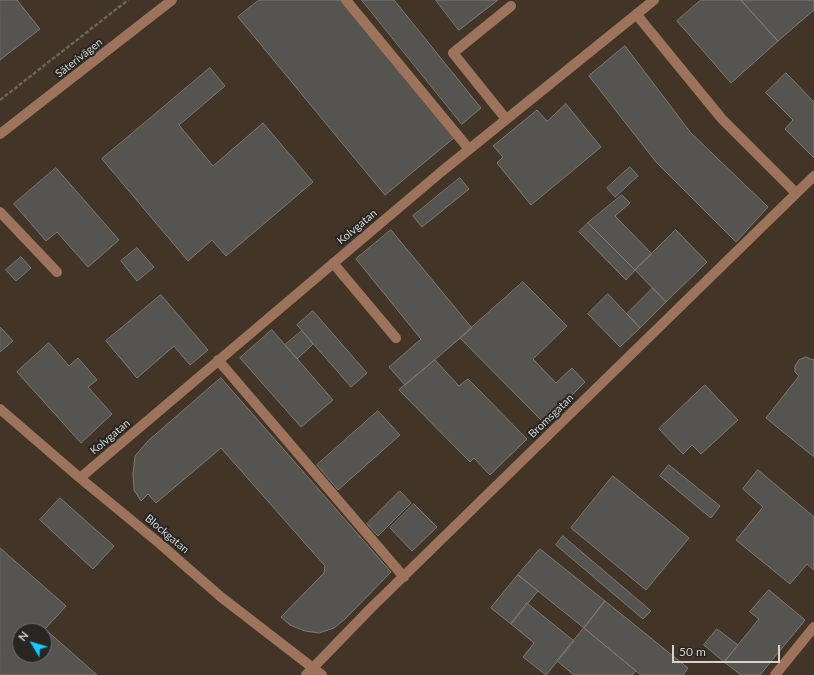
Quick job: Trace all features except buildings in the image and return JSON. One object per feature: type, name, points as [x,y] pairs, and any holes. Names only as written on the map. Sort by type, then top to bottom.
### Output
[{"type":"street","name":"Säterivägen","points":[[2,130],[172,0]]},
{"type":"street","points":[[346,0],[469,149]]},
{"type":"street","name":"Kolvgatan","points":[[80,478],[469,149],[654,0]]},
{"type":"street","points":[[506,119],[453,54],[511,6]]},
{"type":"street","points":[[636,14],[722,120],[796,194]]},
{"type":"street","name":"Bromsgatan","points":[[309,672],[404,577],[814,176]]},
{"type":"street","points":[[0,212],[57,272]]},
{"type":"street","points":[[333,263],[396,338]]},
{"type":"street","points":[[218,360],[404,577]]},
{"type":"street","name":"Blockgatan","points":[[0,409],[80,478],[159,542],[309,672],[322,675]]},
{"type":"street","points":[[774,675],[814,627]]},
{"type":"path","points":[[0,100],[128,0]]},
{"type":"shaded area","points":[[0,0],[814,0],[814,675],[0,675]]}]
